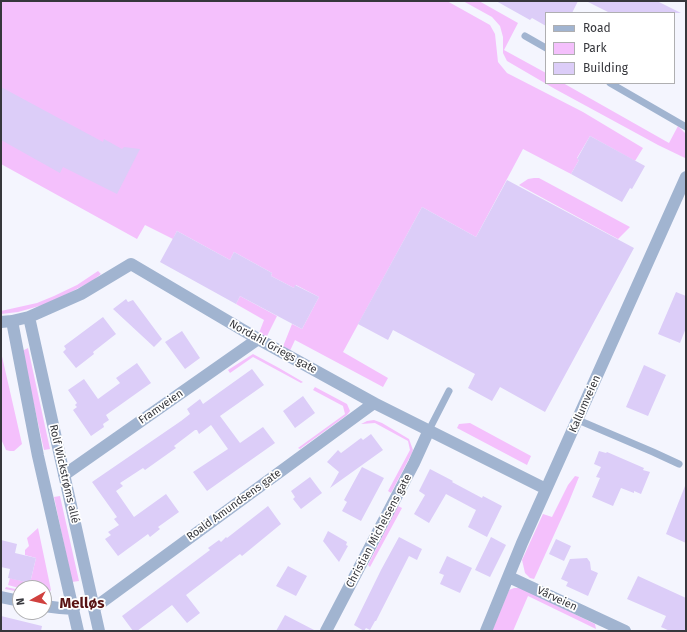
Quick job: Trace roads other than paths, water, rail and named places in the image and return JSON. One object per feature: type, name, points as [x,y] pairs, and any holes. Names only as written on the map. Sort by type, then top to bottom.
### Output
[{"type":"street","name":"Kallumveien","points":[[486,631],[546,489],[686,178]]},
{"type":"street","name":"Nordahl Griegs gate","points":[[6,322],[29,317],[81,294],[131,264],[258,339],[374,403],[546,489]]},
{"type":"street","name":"Rolf Wickstrøms allé","points":[[29,317],[99,631]]},
{"type":"street","name":"Rolf Wickstrøms allé","points":[[6,322],[78,631]]},
{"type":"street","name":"Framveien","points":[[64,475],[258,339]]},
{"type":"street","name":"Roald Amundsens gate","points":[[94,608],[374,403]]},
{"type":"street","name":"Christian Michelsens gate","points":[[326,631],[414,463],[429,430]]},
{"type":"street","name":"Vårveien","points":[[509,577],[603,626],[625,631]]},
{"type":"street","points":[[1,596],[12,599]]},
{"type":"street","points":[[52,607],[74,609]]},
{"type":"lane","points":[[525,36],[545,47]]},
{"type":"lane","points":[[612,84],[686,127]]},
{"type":"lane","points":[[429,430],[449,391]]},
{"type":"lane","points":[[578,420],[679,464]]},
{"type":"district","name":"Melløs","points":[[82,604]]}]
